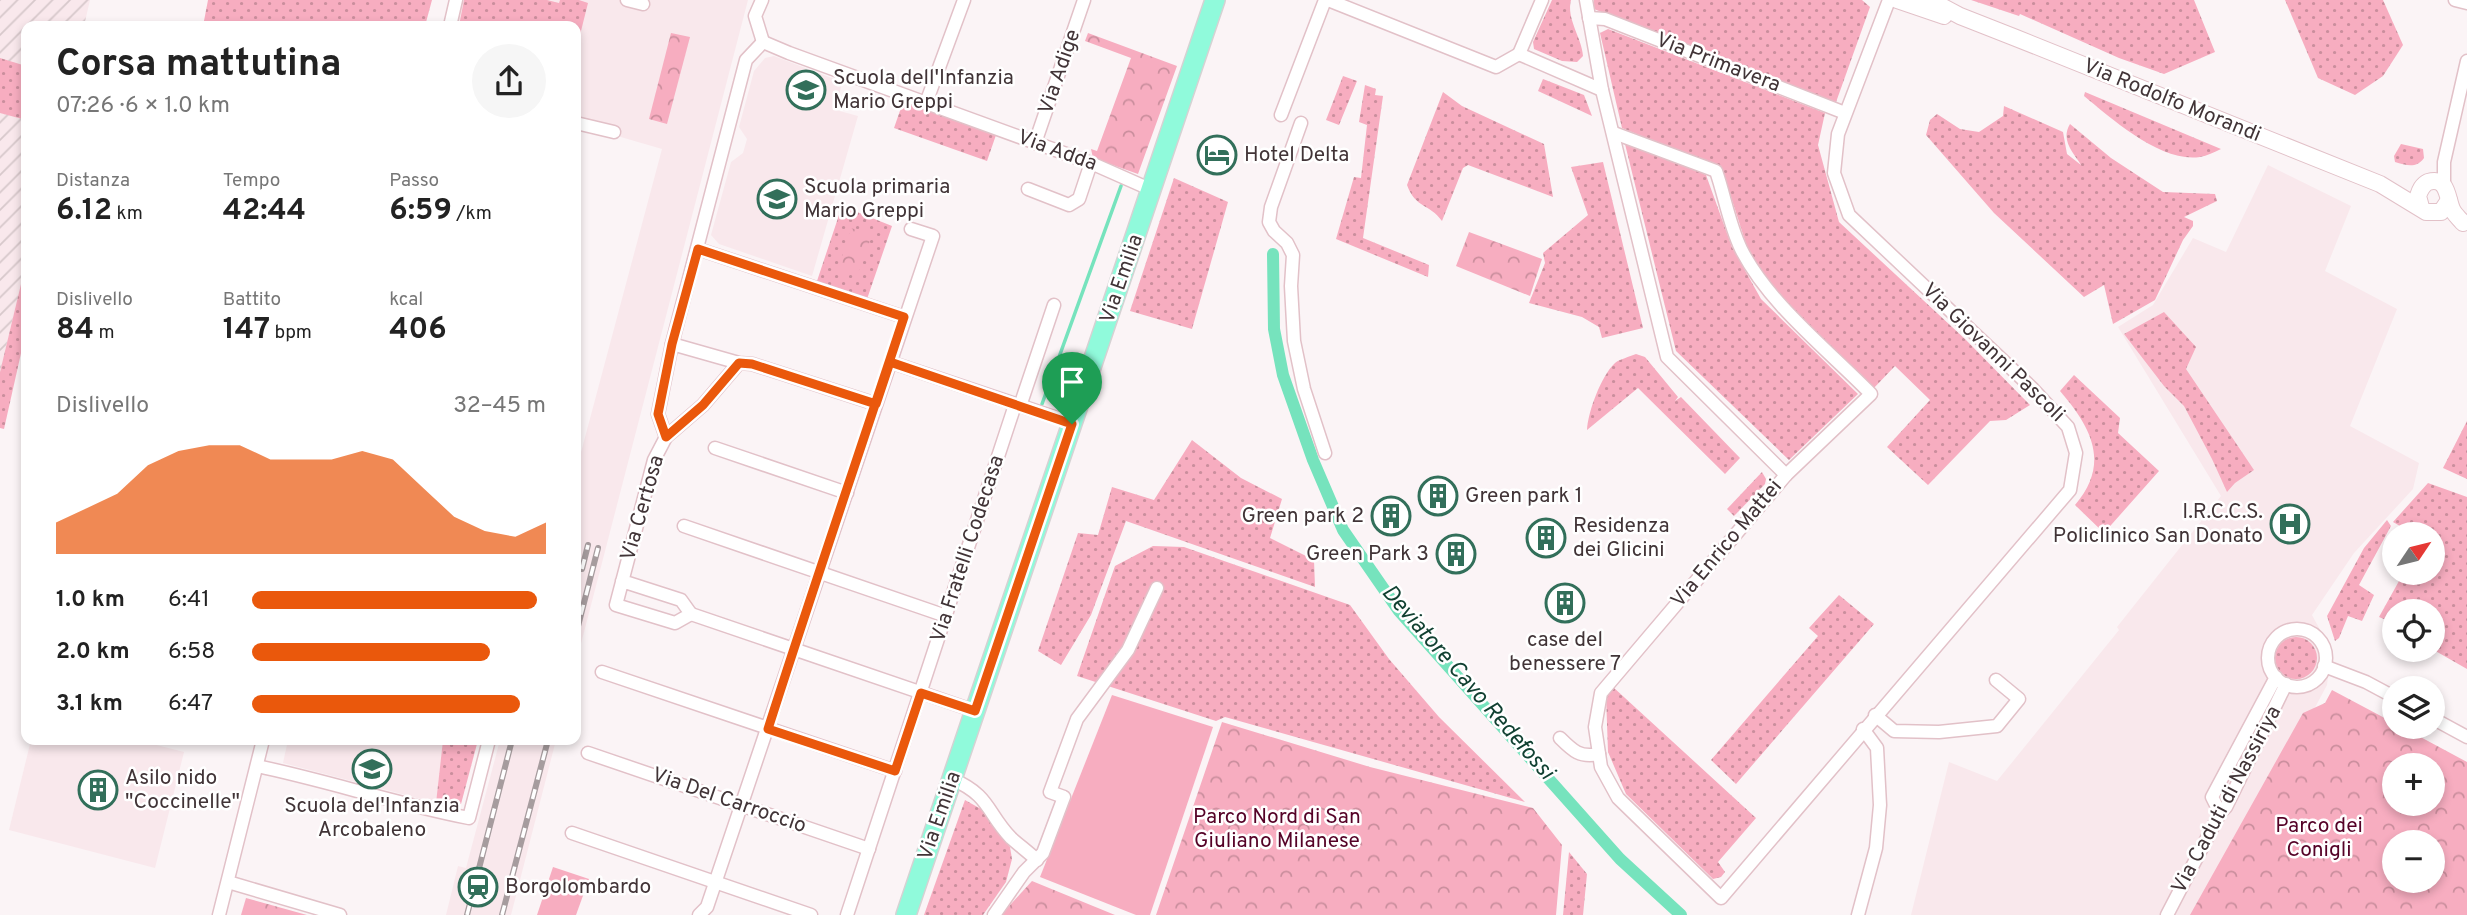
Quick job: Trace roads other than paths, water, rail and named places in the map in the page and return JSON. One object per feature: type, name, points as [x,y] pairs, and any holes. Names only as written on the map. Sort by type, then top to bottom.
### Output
[{"type":"main road","name":"Via Emilia","points":[[906,915],[1215,0]]},
{"type":"street","points":[[451,21],[456,0]]},
{"type":"street","points":[[627,0],[643,5]]},
{"type":"street","points":[[739,363],[703,405],[666,437],[658,414],[672,344],[746,60],[763,42],[755,16],[762,0]]},
{"type":"street","points":[[926,103],[964,0]]},
{"type":"street","name":"Via Adige","points":[[1035,143],[1084,0]]},
{"type":"street","points":[[1281,115],[1326,0],[1496,66],[1519,54],[1542,0]]},
{"type":"street","name":"Via Enrico Mattei","points":[[1586,0],[1602,90],[1667,357],[1786,475],[1601,693],[1595,727],[1601,767],[1618,798],[1721,898]]},
{"type":"street","name":"Via Giovanni Pascoli","points":[[1721,898],[2070,490],[2076,453],[2068,427],[2048,403],[1849,215],[1834,173],[1838,134],[1889,0]]},
{"type":"street","name":"Via Rodolfo Morandi","points":[[1897,0],[1942,16],[1955,13]]},
{"type":"street","name":"Via Rodolfo Morandi","points":[[1915,0],[1955,13],[2383,185],[2445,220],[2465,223]]},
{"type":"street","name":"Via Rodolfo Morandi","points":[[1930,0],[1955,13]]},
{"type":"street","points":[[2455,0],[2467,3]]},
{"type":"street","name":"Via Primavera","points":[[1589,18],[1605,19],[1845,113]]},
{"type":"street","name":"Via Adda","points":[[763,42],[1091,163],[1152,190]]},
{"type":"street","points":[[1519,54],[1602,90]]},
{"type":"street","points":[[2435,189],[2418,196],[2428,210],[2445,209],[2435,189],[2444,162],[2467,61]]},
{"type":"street","points":[[1582,81],[1591,74],[1597,63]]},
{"type":"street","points":[[1301,123],[1268,216],[1270,226],[1287,243],[1293,255],[1291,286],[1294,341],[1304,389],[1325,453]]},
{"type":"street","points":[[581,124],[614,132]]},
{"type":"street","points":[[1614,133],[1716,171],[1729,218],[1742,250],[1768,293],[1871,394],[1786,475]]},
{"type":"street","points":[[1028,189],[1069,205],[1079,199],[1091,163]]},
{"type":"street","name":"Via Rodolfo Morandi","points":[[2383,185],[2435,189]]},
{"type":"street","points":[[2435,189],[2465,223]]},
{"type":"street","points":[[705,913],[933,236],[911,229]]},
{"type":"street","points":[[698,249],[904,317]]},
{"type":"street","name":"Via Fratelli Codecasa","points":[[847,915],[1017,405],[1054,305]]},
{"type":"street","points":[[672,344],[739,363],[752,364],[876,404]]},
{"type":"street","points":[[890,362],[1072,424]]},
{"type":"street","name":"Via Certosa","points":[[622,581],[654,460],[666,437]]},
{"type":"street","points":[[715,447],[847,493]]},
{"type":"street","points":[[684,526],[946,617]]},
{"type":"street","points":[[691,614],[675,624],[616,605],[622,581],[681,600],[691,614],[975,711]]},
{"type":"street","points":[[994,915],[1024,872],[1043,853],[1064,797],[1051,792],[1077,719],[1128,650],[1157,588]]},
{"type":"street","points":[[2292,629],[2305,630],[2318,638],[2325,653],[2320,675],[2309,684],[2295,686],[2281,680],[2269,666],[2270,648],[2276,637],[2292,629]]},
{"type":"street","points":[[2324,666],[2382,691]]},
{"type":"street","points":[[602,672],[895,771]]},
{"type":"street","points":[[1875,715],[1894,731],[1939,732],[1997,726],[2019,699],[1996,680]]},
{"type":"street","points":[[2220,813],[2212,797],[2281,680]]},
{"type":"street","name":"Via Caduti di Nassiriya","points":[[2167,915],[2220,813],[2226,807],[2286,687],[2281,680]]},
{"type":"street","points":[[2445,725],[2467,737]]},
{"type":"street","points":[[1858,915],[1876,848],[1880,805],[1877,748],[1863,729]]},
{"type":"street","points":[[1560,738],[1574,753],[1587,756],[1599,754]]},
{"type":"street","points":[[219,915],[262,745]]},
{"type":"street","points":[[257,766],[414,807],[468,818],[488,745]]},
{"type":"street","name":"Via Del Carroccio","points":[[588,753],[869,849]]},
{"type":"street","points":[[952,779],[970,787],[981,796],[1009,836],[1037,860]]},
{"type":"street","points":[[572,833],[811,915]]},
{"type":"street","points":[[228,882],[340,915]]},
{"type":"waterway","points":[[1042,404],[1121,186]]},
{"type":"waterway","name":"Deviatore Cavo Redefossi","points":[[1273,254],[1274,329],[1283,375],[1313,460],[1343,530],[1399,611],[1620,859],[1681,915]]},
{"type":"railway","points":[[582,569],[588,545]]},
{"type":"railway","points":[[581,614],[598,548]]},
{"type":"railway","points":[[467,915],[511,745]]},
{"type":"railway","points":[[502,915],[547,745]]},
{"type":"place","name":"Scuola dell'Infanzia Mario Greppi","points":[[806,90]]},
{"type":"place","name":"Hotel Delta","points":[[1217,155]]},
{"type":"place","name":"Scuola primaria Mario Greppi","points":[[777,199]]},
{"type":"place","name":"Green park 1","points":[[1438,496]]},
{"type":"place","name":"Green park 2","points":[[1391,516]]},
{"type":"place","name":"I.R.C.C.S. Policlinico San Donato","points":[[2290,524]]},
{"type":"place","name":"Residenza dei Glicini","points":[[1546,538]]},
{"type":"place","name":"Green Park 3","points":[[1456,554]]},
{"type":"place","name":"case del benessere 7","points":[[1565,603]]},
{"type":"place","name":"Scuola del'Infanzia Arcobaleno","points":[[372,769]]},
{"type":"place","name":"Asilo nido \"Coccinelle\"","points":[[98,790]]},
{"type":"place","name":"Borgolombardo","points":[[478,887]]},
{"type":"park label","name":"Parco Nord di San Giuliano Milanese","points":[[1277,829]]},
{"type":"park label","name":"Parco dei Conigli","points":[[2319,838]]}]
